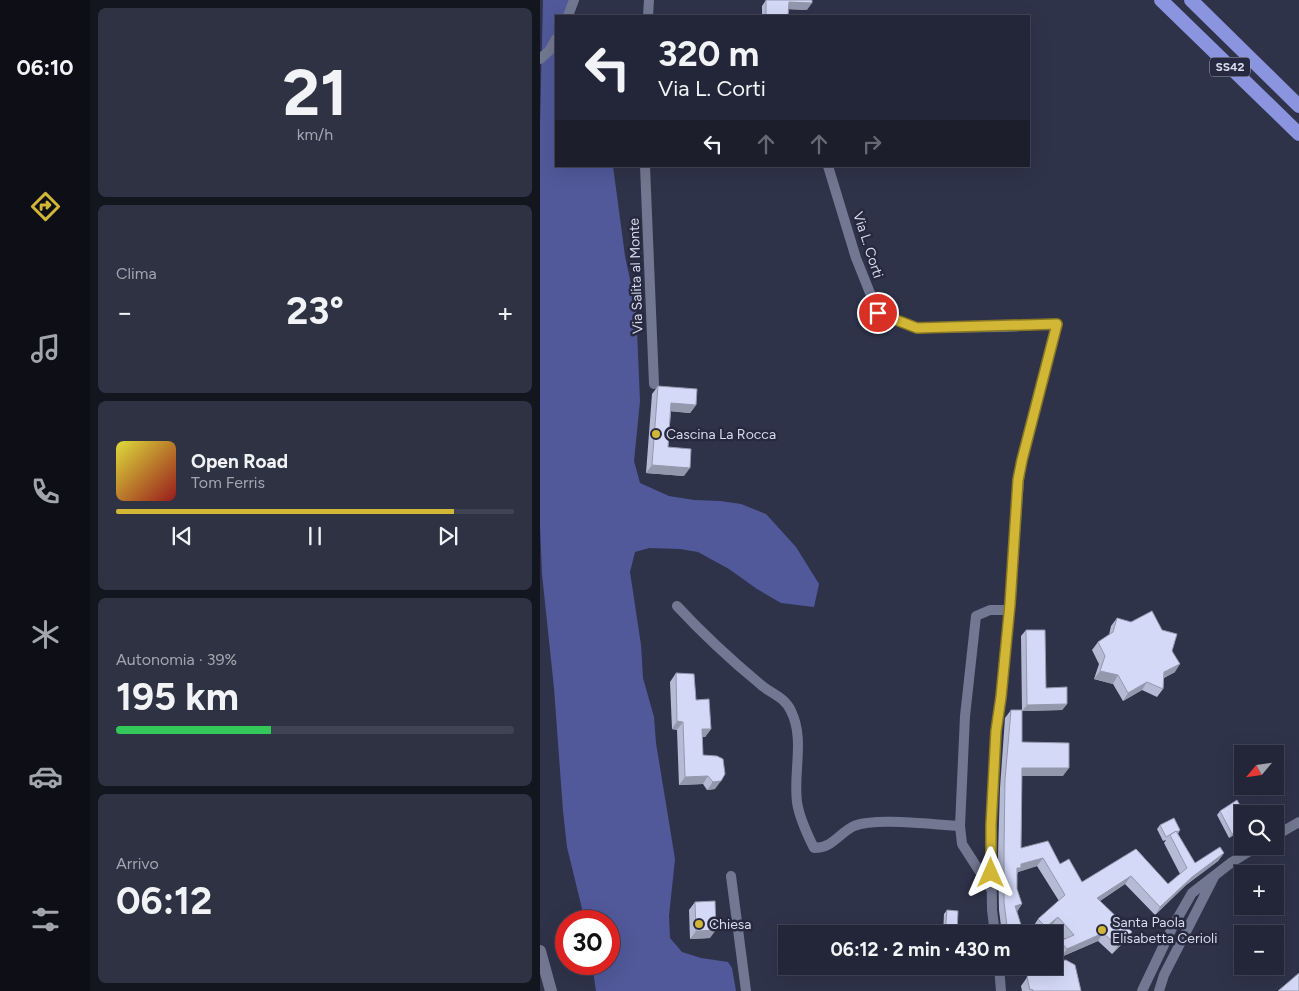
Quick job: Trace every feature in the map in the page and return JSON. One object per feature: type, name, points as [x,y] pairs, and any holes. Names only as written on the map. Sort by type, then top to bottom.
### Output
[{"type":"highway","name":"SS42","points":[[1161,0],[1299,134]]},
{"type":"highway","name":"SS42","points":[[1191,0],[1299,106]]},
{"type":"street","points":[[568,15],[574,0]]},
{"type":"street","points":[[648,15],[649,0]]},
{"type":"street","points":[[540,59],[549,51],[555,41]]},
{"type":"street","name":"Via Salita al Monte","points":[[645,167],[654,384]]},
{"type":"street","name":"Via L. Corti","points":[[828,167],[856,258],[878,313],[917,328],[1057,324],[1022,460],[1016,508],[1009,610],[996,731],[991,825],[991,889],[994,925]]},
{"type":"street","points":[[677,606],[704,635],[762,686],[782,698],[791,711],[796,726],[797,802],[814,848],[824,848],[854,826],[876,822],[960,826]]},
{"type":"street","points":[[991,889],[962,844],[960,826],[965,716],[976,616],[990,610],[1009,610]]},
{"type":"street","points":[[1284,831],[1299,822]]},
{"type":"street","points":[[1146,989],[1173,926],[1192,893],[1243,855]]},
{"type":"street","points":[[1159,991],[1164,976],[1217,873]]},
{"type":"street","points":[[731,876],[746,991]]},
{"type":"street","points":[[540,951],[551,991]]},
{"type":"street","points":[[999,975],[1000,990]]},
{"type":"shaded area","points":[[543,0],[572,0],[573,15],[555,15],[555,167],[613,167],[625,256],[636,308],[640,401],[634,461],[640,483],[669,496],[741,504],[766,514],[796,547],[819,584],[814,607],[781,603],[729,569],[698,552],[680,549],[649,548],[635,552],[630,572],[641,645],[643,678],[654,717],[656,743],[675,859],[669,916],[670,938],[682,952],[701,958],[728,962],[732,968],[736,991],[596,991],[594,975],[620,975],[620,910],[582,910],[567,847],[554,688],[542,574],[540,526],[540,125]]},
{"type":"building","points":[[766,0],[812,0],[812,3],[789,2],[788,15],[766,15]]},
{"type":"building","points":[[658,386],[697,389],[696,405],[671,403],[668,447],[691,449],[690,468],[652,465]]},
{"type":"building","points":[[1152,611],[1162,630],[1177,634],[1172,651],[1180,664],[1164,672],[1163,689],[1147,682],[1128,693],[1118,675],[1100,671],[1105,656],[1098,642],[1113,632],[1117,618],[1131,622]]},
{"type":"building","points":[[1026,630],[1045,630],[1046,688],[1067,687],[1067,704],[1027,705]]},
{"type":"building","points":[[676,673],[694,674],[696,700],[709,699],[711,729],[702,729],[703,755],[717,756],[723,759],[725,774],[721,781],[713,782],[708,776],[685,777],[683,722],[677,721]]},
{"type":"building","points":[[1011,710],[1022,710],[1022,742],[1069,743],[1069,768],[1022,768],[1021,848],[1048,841],[1060,864],[1069,859],[1082,882],[1136,849],[1168,884],[1187,868],[1170,835],[1176,831],[1195,863],[1220,847],[1224,853],[1192,877],[1160,907],[1131,876],[1097,898],[1132,932],[1118,946],[1103,933],[1067,949],[1063,944],[1063,940],[1074,935],[1058,917],[1048,925],[1044,925],[1038,919],[1065,895],[1043,858],[1021,864],[1021,868],[1017,868],[1017,889],[1022,904],[1015,906],[1021,925],[1007,925],[1004,902],[1005,780]]},
{"type":"building","points":[[1237,800],[1240,805],[1234,805],[1234,833],[1232,834],[1220,811]]},
{"type":"building","points":[[1174,818],[1180,830],[1166,837],[1160,825]]},
{"type":"building","points":[[715,901],[716,930],[696,931],[695,902]]},
{"type":"building","points":[[947,910],[958,911],[957,925],[946,925]]},
{"type":"building","points":[[1063,960],[1066,960],[1075,965],[1081,991],[1030,990],[1027,977],[1028,975],[1063,975]]},
{"type":"building","points":[[1299,973],[1299,991],[1278,991]]},
{"type":"place","name":"Cascina La Rocca","points":[[656,434]]},
{"type":"place","name":"Chiesa","points":[[699,924]]},
{"type":"place","name":"Santa Paola Elisabetta Cerioli","points":[[1102,930]]},
{"type":"route","points":[[878,313],[917,328],[1057,324],[1018,480],[1013,573],[996,731],[991,825],[991,873]]}]
